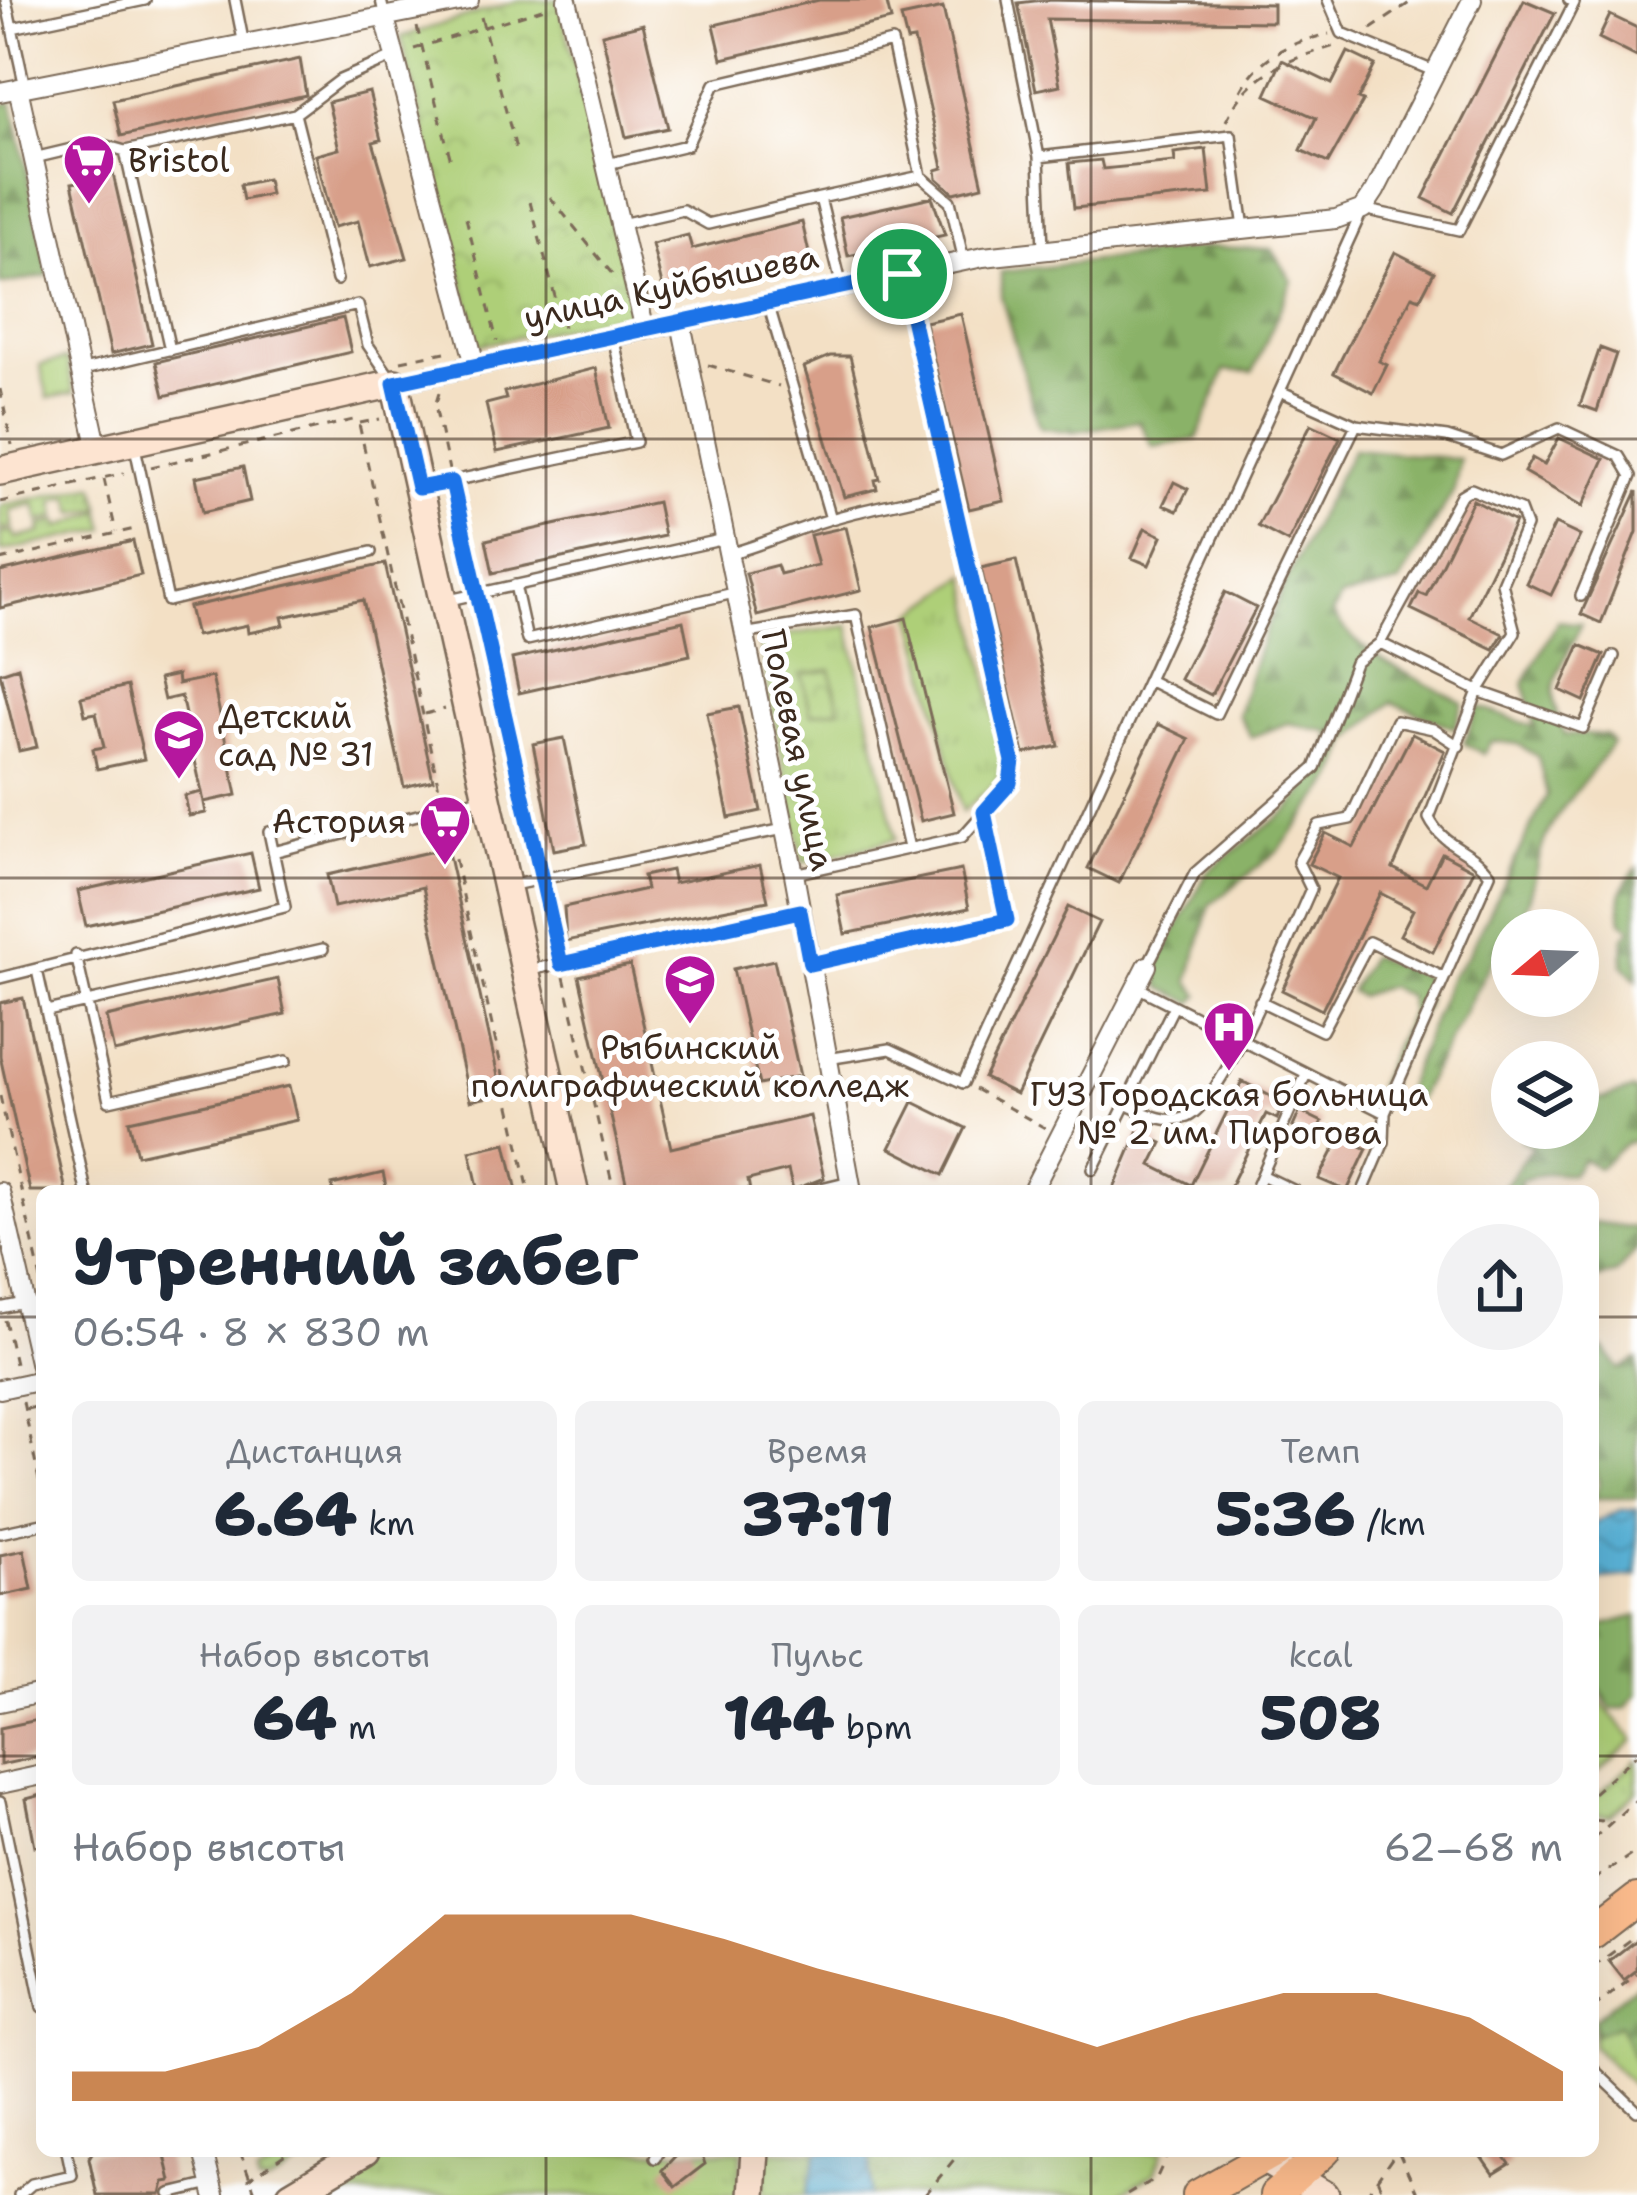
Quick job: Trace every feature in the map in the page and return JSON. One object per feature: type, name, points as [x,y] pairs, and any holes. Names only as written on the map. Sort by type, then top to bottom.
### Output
[{"type":"main road","points":[[1599,1928],[1637,1899]]},
{"type":"main road","points":[[1198,2195],[1258,2157]]},
{"type":"main road","points":[[1286,2187],[1318,2157]]},
{"type":"street","points":[[568,0],[645,330]]},
{"type":"street","points":[[1363,209],[1472,0]]},
{"type":"street","points":[[98,450],[14,89],[244,45],[383,9],[412,12],[475,6]]},
{"type":"street","points":[[383,9],[475,365]]},
{"type":"street","name":"улица Куйбышева","points":[[0,472],[964,261],[1043,248],[1336,219],[1363,209]]},
{"type":"street","name":"Полевая улица","points":[[681,323],[794,874],[851,1185]]},
{"type":"street","points":[[394,383],[573,1185]]},
{"type":"street","points":[[1035,1185],[1147,966]]},
{"type":"street","points":[[0,1192],[36,1350]]},
{"type":"street","points":[[0,1702],[36,1695]]},
{"type":"street","points":[[0,1784],[36,1776]]},
{"type":"street","points":[[204,2157],[212,2190]]},
{"type":"street","points":[[291,2195],[355,2157]]},
{"type":"street","points":[[752,2195],[755,2157]]},
{"type":"street","points":[[1265,2157],[1286,2187],[1325,2195]]},
{"type":"lane","points":[[6,0],[14,89]]},
{"type":"lane","points":[[12,28],[145,0]]},
{"type":"lane","points":[[235,0],[244,45]]},
{"type":"lane","points":[[1008,0],[1039,157],[1043,248]]},
{"type":"lane","points":[[1328,0],[1342,33],[1436,72]]},
{"type":"lane","points":[[827,1059],[890,1049],[963,1083],[1363,209],[1460,230],[1574,2],[1569,0]]},
{"type":"lane","points":[[607,164],[687,146],[715,84],[892,42],[921,176],[950,201],[964,261]]},
{"type":"lane","points":[[33,158],[97,143],[125,151],[295,114],[340,80],[395,56]]},
{"type":"lane","points":[[295,114],[337,280]]},
{"type":"lane","points":[[1039,157],[1231,135],[1244,229]]},
{"type":"lane","points":[[125,151],[170,350]]},
{"type":"lane","points":[[621,224],[683,210],[708,224],[921,176]]},
{"type":"lane","points":[[820,199],[842,287]]},
{"type":"lane","points":[[794,874],[962,837],[1010,783],[1013,761],[902,274]]},
{"type":"lane","points":[[768,303],[831,520]]},
{"type":"lane","points":[[79,370],[358,305],[368,345],[394,383]]},
{"type":"lane","points":[[418,488],[636,442],[613,336]]},
{"type":"lane","points":[[1280,391],[1356,425],[1447,437],[1502,455],[1558,428],[1619,456],[1631,476],[1581,596]]},
{"type":"lane","points":[[1148,680],[1216,714],[1356,425]]},
{"type":"lane","points":[[135,441],[168,601],[371,552]]},
{"type":"lane","points":[[1147,966],[1195,873],[1315,768],[1354,663],[1380,644],[1461,495],[1471,489],[1520,510],[1526,526],[1502,583],[1515,632],[1478,691],[1429,818],[1438,838],[1479,859],[1490,874],[1385,1113],[1384,1142],[1366,1185]]},
{"type":"lane","points":[[442,601],[725,546],[788,539],[800,529],[952,490]]},
{"type":"lane","points":[[515,585],[527,640],[734,593]]},
{"type":"lane","points":[[743,634],[856,615],[909,848]]},
{"type":"lane","points":[[1380,644],[1478,691],[1583,728],[1614,656]]},
{"type":"lane","points":[[1125,1104],[1161,1119],[1189,1116],[1214,1092],[1311,889],[1298,862],[1319,825],[1350,819],[1396,721],[1433,729],[1459,746]]},
{"type":"lane","points":[[273,852],[485,798]]},
{"type":"lane","points":[[810,964],[1007,920],[984,812]]},
{"type":"lane","points":[[505,887],[784,829]]},
{"type":"lane","points":[[0,978],[76,955],[285,907],[269,832]]},
{"type":"lane","points":[[524,971],[800,911]]},
{"type":"lane","points":[[1260,1001],[1322,1031],[1369,942],[1443,977]]},
{"type":"lane","points":[[46,1011],[323,950]]},
{"type":"lane","points":[[76,955],[109,1100],[286,1061]]},
{"type":"lane","points":[[37,970],[85,1185]]},
{"type":"lane","points":[[1136,987],[1385,1113]]},
{"type":"lane","points":[[1093,1169],[1174,1006]]},
{"type":"lane","points":[[1258,1185],[1306,1074]]},
{"type":"lane","points":[[1262,1175],[1283,1185]]},
{"type":"lane","points":[[1,1308],[26,1303]]},
{"type":"lane","points":[[0,1533],[36,1525]]},
{"type":"lane","points":[[0,1802],[36,1978]]},
{"type":"lane","points":[[1599,2075],[1637,2111]]},
{"type":"lane","points":[[20,2195],[32,2184],[72,2175],[68,2157]]},
{"type":"lane","points":[[170,2194],[212,2190]]},
{"type":"path","points":[[395,56],[568,0]]},
{"type":"path","points":[[1240,93],[1288,58],[1358,39],[1414,0]]},
{"type":"path","points":[[475,6],[516,148]]},
{"type":"path","points":[[412,12],[452,165]]},
{"type":"path","points":[[1218,136],[1253,67],[1272,53],[1342,33]]},
{"type":"path","points":[[550,196],[617,280]]},
{"type":"path","points":[[530,202],[568,346]]},
{"type":"path","points":[[466,218],[502,360]]},
{"type":"path","points":[[688,359],[793,391]]},
{"type":"path","points":[[0,389],[12,445]]},
{"type":"path","points":[[434,398],[613,1185]]},
{"type":"path","points":[[0,502],[353,420]]},
{"type":"path","points":[[104,479],[116,533]]},
{"type":"path","points":[[101,509],[110,508]]},
{"type":"path","points":[[0,560],[151,525]]},
{"type":"path","points":[[963,1083],[1060,1135]]},
{"type":"path","points":[[0,1096],[36,1257]]},
{"type":"path","points":[[1,1308],[10,1387],[25,1410],[36,1465]]},
{"type":"path","points":[[25,1410],[36,1407]]},
{"type":"path","points":[[1599,1788],[1637,1754]]},
{"type":"path","points":[[1599,1834],[1637,1799]]},
{"type":"path","points":[[1599,1821],[1612,1822]]},
{"type":"path","points":[[1599,1876],[1637,1851]]},
{"type":"path","points":[[1599,1963],[1636,1935]]},
{"type":"path","points":[[1599,2003],[1637,1974]]},
{"type":"path","points":[[242,2157],[256,2195]]},
{"type":"path","points":[[248,2180],[281,2157]]},
{"type":"path","points":[[925,2195],[956,2157]]},
{"type":"path","points":[[1127,2195],[1157,2177],[1166,2157]]},
{"type":"path","points":[[1366,2195],[1393,2157]]},
{"type":"path","points":[[1401,2157],[1418,2195]]},
{"type":"path","points":[[1377,2177],[1384,2195]]},
{"type":"green space","points":[[520,0],[559,0],[634,313],[479,345],[401,37]]},
{"type":"green space","points":[[12,102],[49,275],[0,285],[0,105]]},
{"type":"green space","points":[[1213,247],[1272,249],[1292,281],[1253,372],[1225,370],[1197,439],[1153,447],[1139,421],[1071,432],[1039,427],[1001,296],[1001,272]]},
{"type":"green space","points":[[67,359],[74,393],[48,398],[40,365]]},
{"type":"green space","points":[[1353,449],[1460,459],[1454,490],[1399,584],[1341,597],[1333,614],[1374,654],[1463,703],[1454,728],[1392,702],[1349,741],[1335,778],[1279,850],[1210,905],[1189,981],[1200,995],[1193,1003],[1160,987],[1157,965],[1208,871],[1290,809],[1329,760],[1330,732],[1288,723],[1251,737],[1238,715],[1273,612]]},
{"type":"green space","points":[[95,485],[101,508],[75,513],[70,496],[54,500],[57,517],[39,521],[35,504],[10,510],[12,527],[0,530],[0,506]]},
{"type":"green space","points":[[101,511],[106,529],[0,552],[0,534],[13,531],[16,538],[41,533],[40,525],[58,521],[60,527]]},
{"type":"green space","points":[[967,575],[1004,764],[995,783],[962,812],[913,614]]},
{"type":"green space","points":[[1558,621],[1581,624],[1556,677],[1557,716],[1565,734],[1605,735],[1612,743],[1552,825],[1525,909],[1491,909],[1491,962],[1415,1104],[1402,1098],[1450,977],[1468,955],[1547,795],[1538,757],[1518,744],[1491,741],[1484,753],[1464,743],[1478,707],[1535,727],[1524,683]]},
{"type":"green space","points":[[849,626],[896,839],[803,863],[758,639]]},
{"type":"green space","points":[[831,670],[839,709],[811,714],[802,674]]},
{"type":"green space","points":[[1637,868],[1637,980],[1623,965],[1624,937],[1632,928],[1622,921],[1620,905],[1624,886]]},
{"type":"green space","points":[[1370,956],[1427,978],[1426,1005],[1385,1088],[1377,1086],[1410,1012],[1408,996],[1388,986],[1359,996],[1350,991]]},
{"type":"green space","points":[[1637,1092],[1637,1140],[1621,1147],[1598,1168],[1583,1159],[1572,1174],[1549,1172],[1518,1181],[1520,1185],[1505,1185],[1530,1149],[1599,1149],[1599,1100]]},
{"type":"green space","points":[[1599,1223],[1636,1228],[1637,1249],[1617,1273],[1599,1278]]},
{"type":"green space","points":[[1604,1348],[1619,1369],[1637,1359],[1637,1498],[1599,1498],[1599,1351]]},
{"type":"green space","points":[[1637,1616],[1637,1694],[1626,1708],[1612,1709],[1599,1691],[1599,1626]]},
{"type":"green space","points":[[1599,1700],[1634,1740],[1599,1771]]},
{"type":"green space","points":[[1637,1760],[1637,1791],[1610,1816],[1599,1815],[1599,1794]]},
{"type":"green space","points":[[1637,1984],[1637,2090],[1599,2052],[1599,2014]]},
{"type":"green space","points":[[1637,1984],[1637,2068],[1620,2025],[1599,2033],[1599,2014]]},
{"type":"green space","points":[[289,2157],[313,2157],[268,2184],[258,2184],[257,2176]]},
{"type":"green space","points":[[382,2157],[742,2157],[739,2195],[316,2195]]},
{"type":"green space","points":[[767,2157],[816,2157],[807,2195],[764,2195]]},
{"type":"green space","points":[[871,2157],[1161,2157],[1155,2173],[1117,2195],[870,2195]]},
{"type":"water","points":[[1637,1509],[1637,1576],[1599,1579],[1599,1521],[1620,1510]]},
{"type":"water","points":[[816,2157],[871,2157],[870,2195],[807,2195]]},
{"type":"building","points":[[819,0],[886,0],[891,20],[722,59],[714,25]]},
{"type":"building","points":[[1524,0],[1555,13],[1453,213],[1423,198]]},
{"type":"building","points":[[1018,3],[1273,4],[1273,22],[1047,19],[1060,85],[1036,90]]},
{"type":"building","points":[[943,8],[983,186],[954,193],[937,178],[936,170],[943,168],[935,130],[914,40],[907,41],[901,17]]},
{"type":"building","points":[[1610,15],[1637,28],[1637,57],[1599,38]]},
{"type":"building","points":[[643,24],[668,128],[626,137],[602,34]]},
{"type":"building","points":[[1348,52],[1375,65],[1358,99],[1363,101],[1328,163],[1301,150],[1316,118],[1266,95],[1282,60],[1332,84]]},
{"type":"building","points":[[300,59],[306,95],[121,136],[113,100]]},
{"type":"building","points":[[369,92],[381,140],[373,142],[407,258],[370,267],[358,221],[334,227],[316,155],[339,149],[328,102]]},
{"type":"building","points":[[1206,149],[1211,194],[1074,208],[1069,163],[1101,160],[1103,169],[1175,162],[1174,153]]},
{"type":"building","points":[[110,161],[152,344],[111,354],[72,183],[78,182],[75,169]]},
{"type":"building","points":[[267,179],[270,194],[243,200],[240,185]]},
{"type":"building","points":[[932,197],[945,235],[848,256],[840,217]]},
{"type":"building","points":[[802,222],[811,262],[665,297],[652,244],[688,235],[692,249]]},
{"type":"building","points":[[1395,252],[1434,272],[1420,299],[1412,296],[1379,361],[1387,365],[1373,393],[1334,373]]},
{"type":"building","points":[[961,314],[1004,501],[969,509],[925,322]]},
{"type":"building","points":[[343,318],[351,352],[164,396],[156,362]]},
{"type":"building","points":[[1600,348],[1616,354],[1597,411],[1580,405]]},
{"type":"building","points":[[830,356],[850,356],[880,479],[875,480],[877,489],[844,497],[804,367]]},
{"type":"building","points":[[596,368],[609,428],[497,452],[486,404],[506,399],[504,392]]},
{"type":"building","points":[[1311,424],[1340,438],[1288,542],[1258,526]]},
{"type":"building","points":[[1559,438],[1604,459],[1583,506],[1524,472],[1532,458],[1544,465]]},
{"type":"building","points":[[243,467],[250,501],[203,512],[196,477]]},
{"type":"building","points":[[1174,482],[1188,489],[1177,511],[1163,505]]},
{"type":"building","points":[[1637,491],[1637,532],[1601,623],[1581,614]]},
{"type":"building","points":[[1473,500],[1515,522],[1469,617],[1503,634],[1494,649],[1411,609],[1419,593],[1426,596]]},
{"type":"building","points":[[657,502],[664,536],[493,573],[486,540]]},
{"type":"building","points":[[1555,524],[1580,536],[1551,595],[1526,583]]},
{"type":"building","points":[[846,527],[861,590],[757,616],[746,573],[777,565],[780,574],[818,565],[810,535]]},
{"type":"building","points":[[1145,528],[1162,536],[1149,565],[1132,558]]},
{"type":"building","points":[[133,541],[141,575],[0,608],[0,572]]},
{"type":"building","points":[[1016,560],[1059,746],[1024,754],[981,568]]},
{"type":"building","points":[[385,564],[433,780],[404,787],[363,600],[282,617],[284,625],[263,630],[248,633],[247,625],[196,636],[189,607]]},
{"type":"building","points":[[1225,592],[1256,608],[1211,695],[1180,679]]},
{"type":"building","points":[[906,618],[954,813],[921,821],[872,627]]},
{"type":"building","points":[[683,621],[690,655],[519,693],[512,659]]},
{"type":"building","points":[[1580,645],[1604,655],[1584,701],[1560,690]]},
{"type":"building","points":[[18,667],[37,747],[19,751],[0,673]]},
{"type":"building","points":[[177,675],[178,684],[212,677],[237,795],[204,802],[181,696],[164,700],[159,679]]},
{"type":"building","points":[[127,686],[144,759],[97,769],[93,749],[104,747],[96,713],[85,715],[81,697]]},
{"type":"building","points":[[739,707],[761,811],[729,818],[707,713]]},
{"type":"building","points":[[1158,724],[1189,739],[1119,883],[1088,868]]},
{"type":"building","points":[[1412,734],[1445,751],[1393,868],[1426,885],[1442,853],[1474,870],[1433,952],[1400,935],[1413,910],[1380,893],[1322,1010],[1282,990],[1338,878],[1309,864],[1325,833],[1354,847]]},
{"type":"building","points":[[564,738],[586,844],[554,850],[533,744]]},
{"type":"building","points":[[202,792],[206,813],[189,816],[185,796]]},
{"type":"building","points":[[447,848],[502,1094],[470,1101],[423,887],[334,907],[327,875]]},
{"type":"building","points":[[251,853],[259,888],[86,926],[78,891]]},
{"type":"building","points":[[760,865],[768,901],[566,941],[564,907],[646,889],[643,876],[671,870],[674,883]]},
{"type":"building","points":[[961,870],[969,908],[845,934],[837,895]]},
{"type":"building","points":[[1068,907],[1099,922],[1016,1094],[984,1078]]},
{"type":"building","points":[[774,960],[800,1076],[759,1085],[733,969]]},
{"type":"building","points":[[630,965],[671,1148],[810,1116],[824,1178],[792,1185],[788,1170],[748,1180],[749,1185],[627,1185],[579,976]]},
{"type":"building","points":[[278,979],[285,1014],[114,1052],[106,1017]]},
{"type":"building","points":[[23,998],[65,1185],[36,1185],[36,1191],[30,1191],[0,1056],[0,1003]]},
{"type":"building","points":[[1242,1081],[1283,1103],[1277,1119],[1266,1114],[1231,1185],[1191,1185]]},
{"type":"building","points":[[289,1086],[297,1120],[137,1155],[129,1121]]},
{"type":"building","points":[[913,1102],[966,1128],[943,1175],[890,1148]]},
{"type":"building","points":[[1300,1111],[1322,1122],[1315,1138],[1293,1127]]},
{"type":"building","points":[[1138,1132],[1162,1143],[1151,1165],[1191,1185],[1116,1185]]},
{"type":"building","points":[[1341,1136],[1367,1149],[1350,1185],[1319,1179]]},
{"type":"building","points":[[506,1143],[516,1185],[478,1185],[470,1151]]},
{"type":"building","points":[[383,1173],[386,1185],[332,1185]]},
{"type":"building","points":[[24,1550],[32,1589],[0,1596],[0,1555]]},
{"type":"building","points":[[36,1720],[36,1757],[0,1765],[0,1728]]},
{"type":"building","points":[[36,1796],[36,1846],[35,1846],[26,1799]]},
{"type":"building","points":[[1637,1939],[1637,1970],[1624,1980],[1609,1961]]},
{"type":"building","points":[[165,2157],[171,2181],[164,2182],[161,2195],[97,2195],[89,2158]]},
{"type":"building","points":[[674,2157],[702,2157],[705,2164],[675,2187],[662,2170]]},
{"type":"building","points":[[1482,2157],[1505,2157],[1510,2164],[1494,2174]]},
{"type":"place","name":"Bristol","points":[[89,206]]},
{"type":"place","name":"Детский сад № 31","points":[[179,781]]},
{"type":"place","name":"Астория","points":[[445,867]]},
{"type":"place","name":"Рыбинский полиграфический колледж","points":[[690,1026]]},
{"type":"place","name":"ГУЗ Городская больница № 2 им. Пирогова","points":[[1229,1073]]},
{"type":"route","points":[[902,274],[1013,761],[1010,783],[984,812],[1007,920],[810,964],[800,911],[561,964],[452,482],[418,488],[394,383],[902,274]]}]
